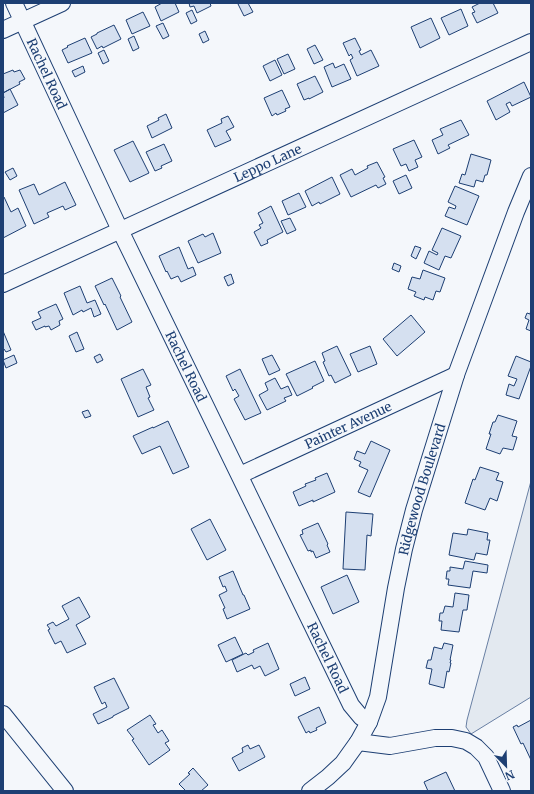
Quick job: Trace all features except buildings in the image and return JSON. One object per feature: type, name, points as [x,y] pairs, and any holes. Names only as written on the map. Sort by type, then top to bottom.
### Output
[{"type":"street","name":"Rachel Road","points":[[14,3],[120,230],[351,705],[361,717],[369,722]]},
{"type":"street","points":[[3,30],[62,3]]},
{"type":"street","name":"Leppo Lane","points":[[3,284],[531,42]]},
{"type":"street","name":"Ridgewood Boulevard","points":[[310,791],[343,763],[358,742],[369,722],[378,697],[396,588],[412,516],[456,375],[516,212],[531,176]]},
{"type":"street","name":"Painter Avenue","points":[[240,475],[456,375]]},
{"type":"street","points":[[3,714],[65,791]]},
{"type":"street","points":[[358,742],[390,746],[435,738],[452,738],[466,742],[476,747],[486,757],[502,791]]},
{"type":"shaded area","points":[[531,481],[531,697],[471,734],[466,727],[467,720]]}]
